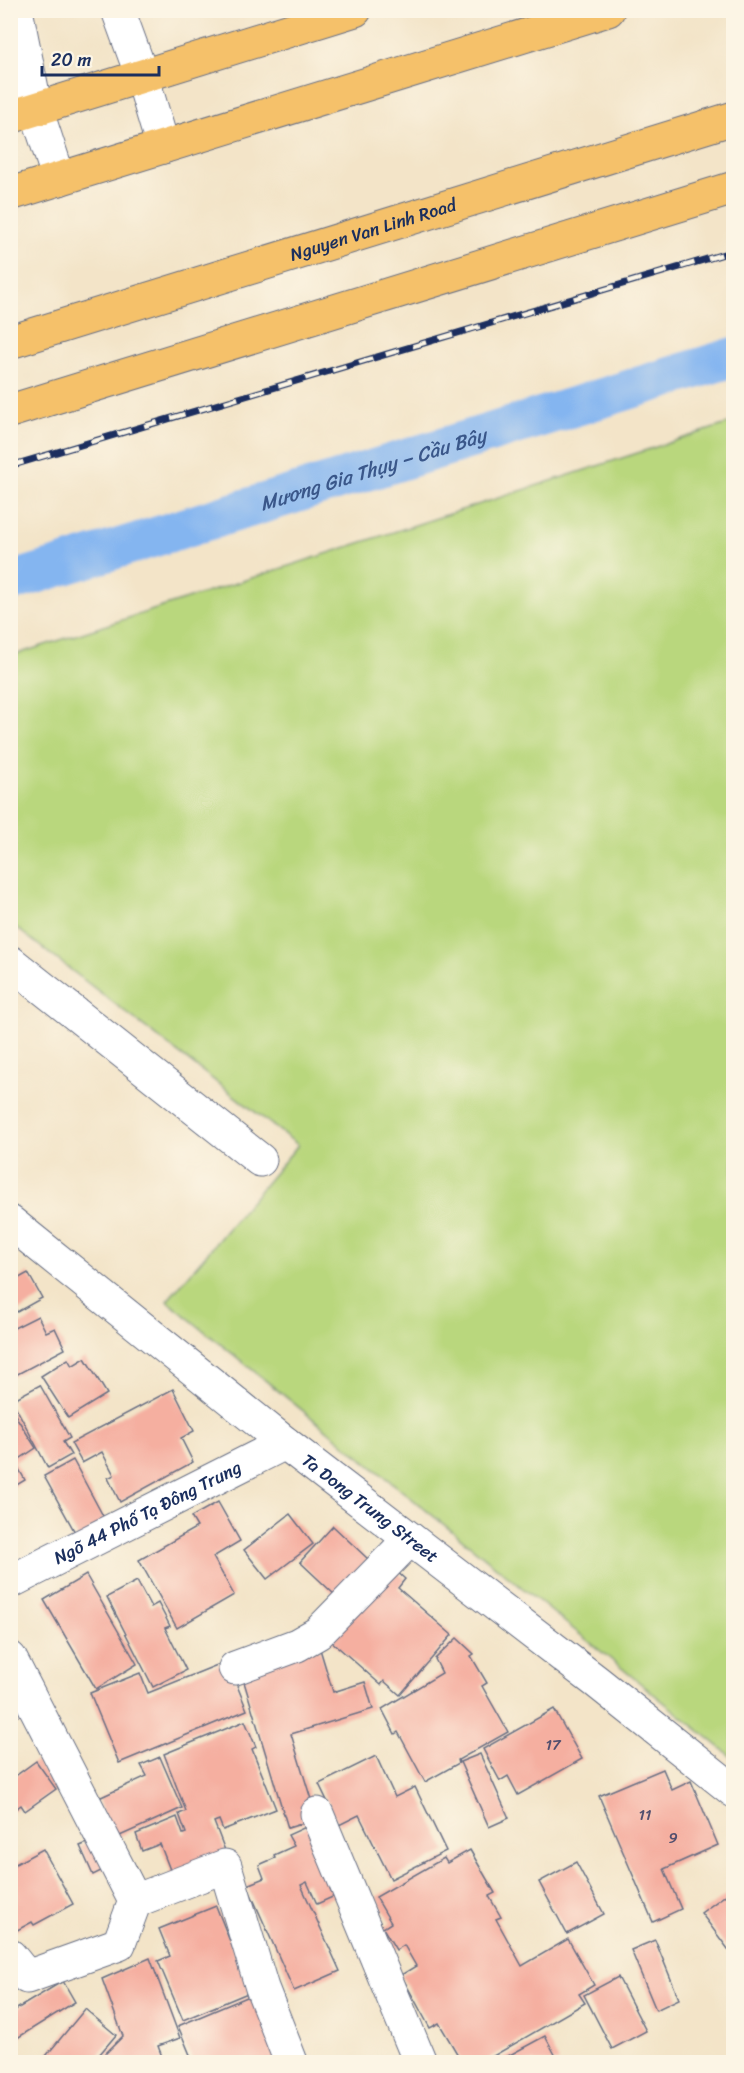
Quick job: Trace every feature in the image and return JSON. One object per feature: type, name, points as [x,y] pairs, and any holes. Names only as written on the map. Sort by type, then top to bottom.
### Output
[{"type":"highway","points":[[23,113],[355,10]]},
{"type":"highway","points":[[10,194],[608,10]]},
{"type":"highway","name":"Nguyen Van Linh Road","points":[[10,342],[733,119]]},
{"type":"highway","points":[[10,411],[734,188]]},
{"type":"street","points":[[16,10],[23,113],[59,179]]},
{"type":"street","points":[[118,10],[164,147]]},
{"type":"street","points":[[10,962],[260,1160]]},
{"type":"street","name":"Ta Dong Trung Street","points":[[12,1225],[285,1443],[734,1791]]},
{"type":"street","name":"Ngõ 44 Phố Tạ Đông Trung","points":[[10,1582],[285,1443]]},
{"type":"street","points":[[235,1668],[297,1645],[318,1633],[410,1539]]},
{"type":"street","points":[[10,1658],[135,1901],[119,1944],[27,1977],[10,1956]]},
{"type":"street","points":[[317,1814],[420,2062]]},
{"type":"street","points":[[135,1901],[225,1866],[262,1988],[291,2062]]},
{"type":"green space","points":[[734,422],[733,1758],[167,1301],[298,1145],[10,923],[11,656]]},
{"type":"building","points":[[28,1273],[42,1298],[17,1312],[10,1299],[10,1283]]},
{"type":"building","points":[[38,1316],[46,1332],[55,1328],[65,1349],[10,1378],[10,1330]]},
{"type":"building","points":[[85,1358],[107,1394],[68,1418],[41,1376],[68,1359],[72,1366]]},
{"type":"building","points":[[40,1385],[70,1438],[63,1442],[71,1455],[48,1468],[12,1400]]},
{"type":"building","points":[[173,1389],[194,1431],[181,1438],[193,1462],[120,1502],[108,1478],[114,1475],[102,1452],[82,1463],[71,1443]]},
{"type":"building","points":[[10,1407],[36,1448],[15,1462],[25,1480],[10,1489]]},
{"type":"building","points":[[73,1460],[110,1529],[82,1545],[44,1476]]},
{"type":"building","points":[[218,1502],[240,1541],[213,1557],[234,1595],[177,1628],[139,1560],[197,1527],[191,1517]]},
{"type":"building","points":[[290,1514],[313,1544],[267,1579],[244,1550]]},
{"type":"building","points":[[333,1526],[368,1559],[335,1595],[300,1562]]},
{"type":"building","points":[[385,1561],[405,1579],[398,1588],[452,1635],[400,1695],[384,1681],[381,1685],[322,1633]]},
{"type":"building","points":[[86,1575],[137,1664],[96,1689],[44,1600]]},
{"type":"building","points":[[137,1581],[151,1607],[158,1603],[170,1626],[165,1628],[186,1670],[153,1687],[107,1597]]},
{"type":"building","points":[[457,1638],[474,1654],[471,1656],[487,1683],[482,1686],[508,1732],[458,1760],[459,1763],[425,1782],[398,1732],[395,1734],[382,1709],[442,1673],[435,1659]]},
{"type":"building","points":[[320,1649],[333,1692],[365,1682],[373,1709],[291,1734],[317,1819],[288,1828],[238,1662]]},
{"type":"building","points":[[227,1661],[247,1710],[119,1763],[90,1693],[140,1673],[148,1693]]},
{"type":"building","points":[[10,1702],[18,1716],[10,1720]]},
{"type":"building","points":[[554,1709],[582,1759],[518,1795],[508,1776],[500,1781],[483,1749]]},
{"type":"building","points":[[245,1721],[256,1747],[252,1749],[276,1809],[223,1830],[219,1820],[214,1822],[226,1853],[172,1875],[160,1844],[142,1851],[136,1834],[177,1817],[183,1834],[186,1833],[179,1814],[186,1811],[164,1754]]},
{"type":"building","points":[[480,1754],[509,1818],[489,1827],[460,1762]]},
{"type":"building","points":[[376,1756],[395,1797],[415,1787],[446,1851],[391,1879],[359,1815],[339,1825],[319,1784]]},
{"type":"building","points":[[160,1757],[182,1808],[111,1840],[99,1798],[147,1776],[141,1765]]},
{"type":"building","points":[[36,1761],[56,1789],[25,1811],[21,1805],[10,1813],[10,1780]]},
{"type":"building","points":[[663,1769],[672,1790],[691,1781],[718,1845],[664,1869],[681,1909],[653,1922],[599,1796]]},
{"type":"building","points":[[319,1821],[348,1890],[317,1904],[307,1882],[301,1885],[340,1971],[294,1991],[247,1885],[264,1878],[259,1865],[294,1846],[288,1835]]},
{"type":"building","points":[[92,1841],[105,1869],[93,1875],[80,1846]]},
{"type":"building","points":[[43,1849],[73,1904],[34,1925],[32,1922],[10,1934],[10,1867]]},
{"type":"building","points":[[470,1850],[495,1893],[489,1896],[501,1917],[496,1919],[522,1966],[568,1939],[594,1985],[579,1994],[585,2003],[483,2062],[462,2062],[439,2023],[430,2028],[401,1975],[416,1966],[404,1945],[396,1950],[383,1928],[391,1923],[376,1897],[444,1858],[447,1863]]},
{"type":"building","points":[[576,1862],[604,1914],[567,1934],[539,1882]]},
{"type":"building","points":[[734,1889],[734,1957],[701,1913]]},
{"type":"building","points":[[216,1906],[250,1992],[183,2020],[158,1961],[170,1956],[159,1929]]},
{"type":"building","points":[[655,1940],[679,1999],[656,2010],[631,1950]]},
{"type":"building","points":[[150,1958],[180,2038],[158,2046],[164,2062],[97,2062],[123,2036],[102,1979]]},
{"type":"building","points":[[618,1977],[646,2031],[612,2049],[584,1995]]},
{"type":"building","points":[[63,1981],[75,2002],[14,2040],[10,2035],[10,2013]]},
{"type":"building","points":[[259,1992],[288,2062],[193,2062],[178,2026]]},
{"type":"building","points":[[85,2009],[116,2035],[93,2062],[41,2062]]},
{"type":"building","points":[[545,2036],[559,2062],[495,2062],[508,2056]]},
{"type":"waterway","name":"Mương Gia Thụy – Cầu Bây","points":[[10,582],[734,357]]},
{"type":"railway","points":[[10,466],[734,251]]}]
